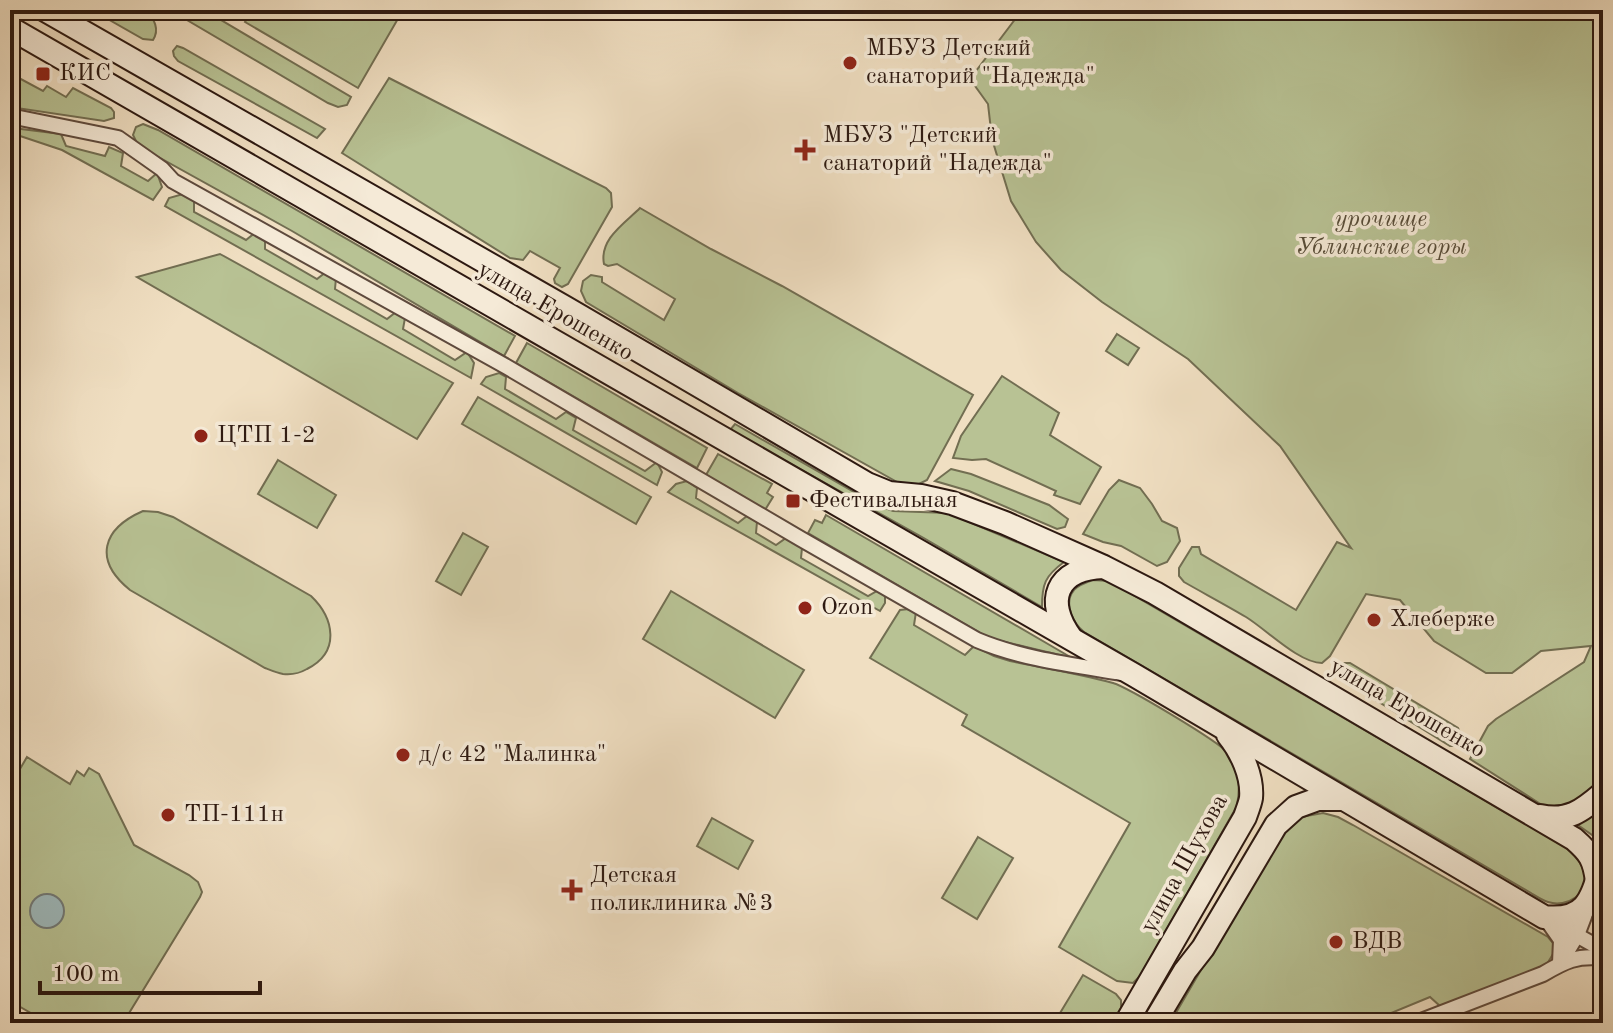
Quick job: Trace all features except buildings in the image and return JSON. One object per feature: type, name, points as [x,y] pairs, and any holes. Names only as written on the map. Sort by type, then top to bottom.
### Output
[{"type":"main road","name":"улица Ерошенко","points":[[45,10],[867,484],[889,493],[952,503],[1005,523],[1155,593],[1574,839],[1595,862],[1597,880]]},
{"type":"main road","name":"улица Ерошенко","points":[[10,28],[1134,675],[1544,917]]},
{"type":"main road","points":[[1074,641],[1061,624],[1056,609],[1057,591],[1076,572],[1089,567],[1104,567]]},
{"type":"main road","name":"улица Шухова","points":[[1126,1023],[1245,817],[1251,797],[1249,775],[1237,746],[1222,728]]},
{"type":"main road","points":[[1535,815],[1553,819],[1570,816],[1603,793]]},
{"type":"main road","points":[[1154,1023],[1276,825],[1296,807],[1318,799],[1342,799]]},
{"type":"main road","points":[[1544,917],[1562,919],[1578,912],[1597,880]]},
{"type":"street","name":"улица Ерошенко","points":[[10,116],[118,138],[162,169],[173,181],[507,367],[977,640],[1044,659],[1134,675]]},
{"type":"street","points":[[1560,963],[1577,935],[1597,880]]},
{"type":"street","name":"улица Ерошенко","points":[[1544,917],[1603,950]]},
{"type":"street","points":[[1544,917],[1561,940],[1560,963]]},
{"type":"street","points":[[1416,1023],[1543,974],[1560,963],[1585,956],[1603,958]]},
{"type":"green space","points":[[92,10],[147,10],[155,25],[155,36],[153,40],[143,39]]},
{"type":"green space","points":[[170,10],[204,10],[351,97],[347,105],[338,107],[328,103]]},
{"type":"green space","points":[[252,10],[403,10],[358,88],[245,22]]},
{"type":"green space","name":"урочище Ублинские горы","points":[[1015,10],[1603,10],[1603,780],[1575,803],[1556,808],[1542,805],[1470,759],[1488,726],[1584,662],[1591,646],[1541,651],[1512,673],[1486,673],[1434,641],[1400,600],[1366,594],[1330,656],[1322,663],[1313,662],[1179,576],[1179,568],[1192,547],[1199,547],[1201,554],[1296,610],[1337,542],[1351,548],[1280,446],[1188,359],[1102,302],[1061,270],[1036,242],[1011,201],[992,139],[988,104],[970,79],[1016,18]]},
{"type":"green space","points":[[177,46],[325,129],[317,138],[178,61],[173,51]]},
{"type":"green space","points":[[10,52],[20,58],[15,67],[20,71],[17,77],[43,91],[47,86],[66,97],[73,88],[111,108],[114,118],[104,121],[10,107]]},
{"type":"green space","points":[[389,78],[611,193],[612,207],[568,284],[562,287],[555,283],[560,268],[530,251],[523,260],[510,258],[342,153]]},
{"type":"green space","points":[[143,124],[515,336],[504,356],[292,231],[144,149],[133,135],[136,127]]},
{"type":"green space","points":[[13,128],[61,134],[66,146],[105,156],[109,147],[123,153],[121,166],[148,181],[157,173],[162,187],[153,200],[62,150],[14,134]]},
{"type":"green space","points":[[183,194],[194,198],[194,212],[246,240],[256,232],[265,237],[265,249],[317,279],[326,272],[336,278],[335,289],[387,319],[396,312],[405,318],[403,329],[455,360],[467,352],[474,363],[471,378],[165,206],[169,198]]},
{"type":"green space","points":[[640,208],[973,395],[927,480],[906,487],[738,393],[586,302],[581,291],[583,281],[591,275],[602,277],[602,282],[664,320],[675,299],[617,264],[604,264],[603,255],[609,239]]},
{"type":"green space","points":[[220,254],[453,383],[417,439],[137,277]]},
{"type":"green space","points":[[1117,334],[1139,348],[1128,365],[1106,351]]},
{"type":"green space","points":[[527,343],[707,448],[697,468],[516,363]]},
{"type":"green space","points":[[499,373],[506,377],[505,389],[556,419],[566,412],[576,418],[573,430],[645,471],[657,462],[662,472],[657,485],[481,384],[486,377]]},
{"type":"green space","points":[[1002,376],[1059,413],[1050,435],[1101,467],[1080,504],[1054,495],[1056,491],[986,459],[953,458],[961,436]]},
{"type":"green space","points":[[478,397],[651,497],[636,524],[462,424]]},
{"type":"green space","points":[[735,424],[877,505],[893,511],[948,513],[1064,562],[1046,581],[1042,607],[730,430]]},
{"type":"green space","points":[[718,454],[772,484],[767,493],[773,497],[765,510],[706,475]]},
{"type":"green space","points":[[278,460],[336,495],[317,528],[258,494]]},
{"type":"green space","points":[[951,469],[1049,505],[1068,519],[1065,527],[1057,529],[969,491],[935,481]]},
{"type":"green space","points":[[1119,480],[1140,488],[1162,521],[1177,528],[1180,541],[1167,562],[1157,566],[1121,546],[1083,534],[1109,490]]},
{"type":"green space","points":[[687,481],[697,488],[696,498],[738,523],[747,516],[757,522],[756,533],[776,545],[786,538],[802,548],[801,558],[868,596],[877,591],[885,596],[880,611],[668,492],[676,484]]},
{"type":"green space","points":[[143,511],[173,517],[311,596],[329,624],[329,644],[325,654],[301,672],[276,672],[130,590],[111,568],[107,546],[118,527]]},
{"type":"green space","points":[[826,515],[1072,658],[989,638],[808,533],[815,520],[822,523]]},
{"type":"green space","points":[[463,533],[488,547],[461,595],[436,581]]},
{"type":"green space","points":[[1093,580],[1109,581],[1565,847],[1579,861],[1584,872],[1584,887],[1575,898],[1562,903],[1541,899],[1084,632],[1073,618],[1069,601],[1076,588]]},
{"type":"green space","points":[[671,591],[804,670],[775,718],[643,639]]},
{"type":"green space","points":[[900,610],[916,612],[914,625],[965,655],[974,646],[1010,661],[1122,687],[1173,715],[1221,747],[1232,759],[1238,779],[1237,806],[1140,976],[1133,983],[1117,981],[1059,947],[1130,823],[962,725],[967,715],[870,658]]},
{"type":"green space","points":[[1350,663],[1458,728],[1462,737],[1456,746],[1450,746],[1340,678],[1336,675],[1337,670]]},
{"type":"green space","points":[[27,757],[70,784],[77,771],[84,776],[89,768],[99,774],[134,845],[189,875],[198,882],[202,892],[123,1023],[48,1023],[10,1001],[10,786]]},
{"type":"green space","points":[[1603,808],[1603,824],[1595,837],[1575,823],[1591,817]]},
{"type":"green space","points":[[1323,813],[1353,825],[1548,937],[1553,943],[1553,954],[1547,964],[1440,1006],[1430,997],[1367,1023],[1170,1023],[1282,831],[1301,817]]},
{"type":"green space","points":[[712,818],[753,841],[738,869],[697,846]]},
{"type":"green space","points":[[978,837],[1013,858],[977,919],[942,898]]},
{"type":"green space","points":[[1083,975],[1121,1000],[1121,1008],[1112,1023],[1054,1023]]},
{"type":"water","points":[[47,894],[59,899],[64,911],[59,923],[47,928],[35,923],[30,911],[35,899]]},
{"type":"place","name":"МБУЗ Детский санаторий \"Надежда\"","points":[[850,63]]},
{"type":"place","name":"КИС","points":[[43,74]]},
{"type":"place","name":"МБУЗ \"Детский санаторий \"Надежда\"","points":[[805,150]]},
{"type":"place","name":"ЦТП 1-2","points":[[201,436]]},
{"type":"place","name":"Фестивальная","points":[[793,501]]},
{"type":"place","name":"Ozon","points":[[805,608]]},
{"type":"place","name":"Хлеберже","points":[[1374,620]]},
{"type":"place","name":"д/с 42 \"Малинка\"","points":[[403,755]]},
{"type":"place","name":"ТП-111н","points":[[168,815]]},
{"type":"place","name":"Детская поликлиника №3","points":[[572,890]]},
{"type":"place","name":"ВДВ","points":[[1336,942]]}]
